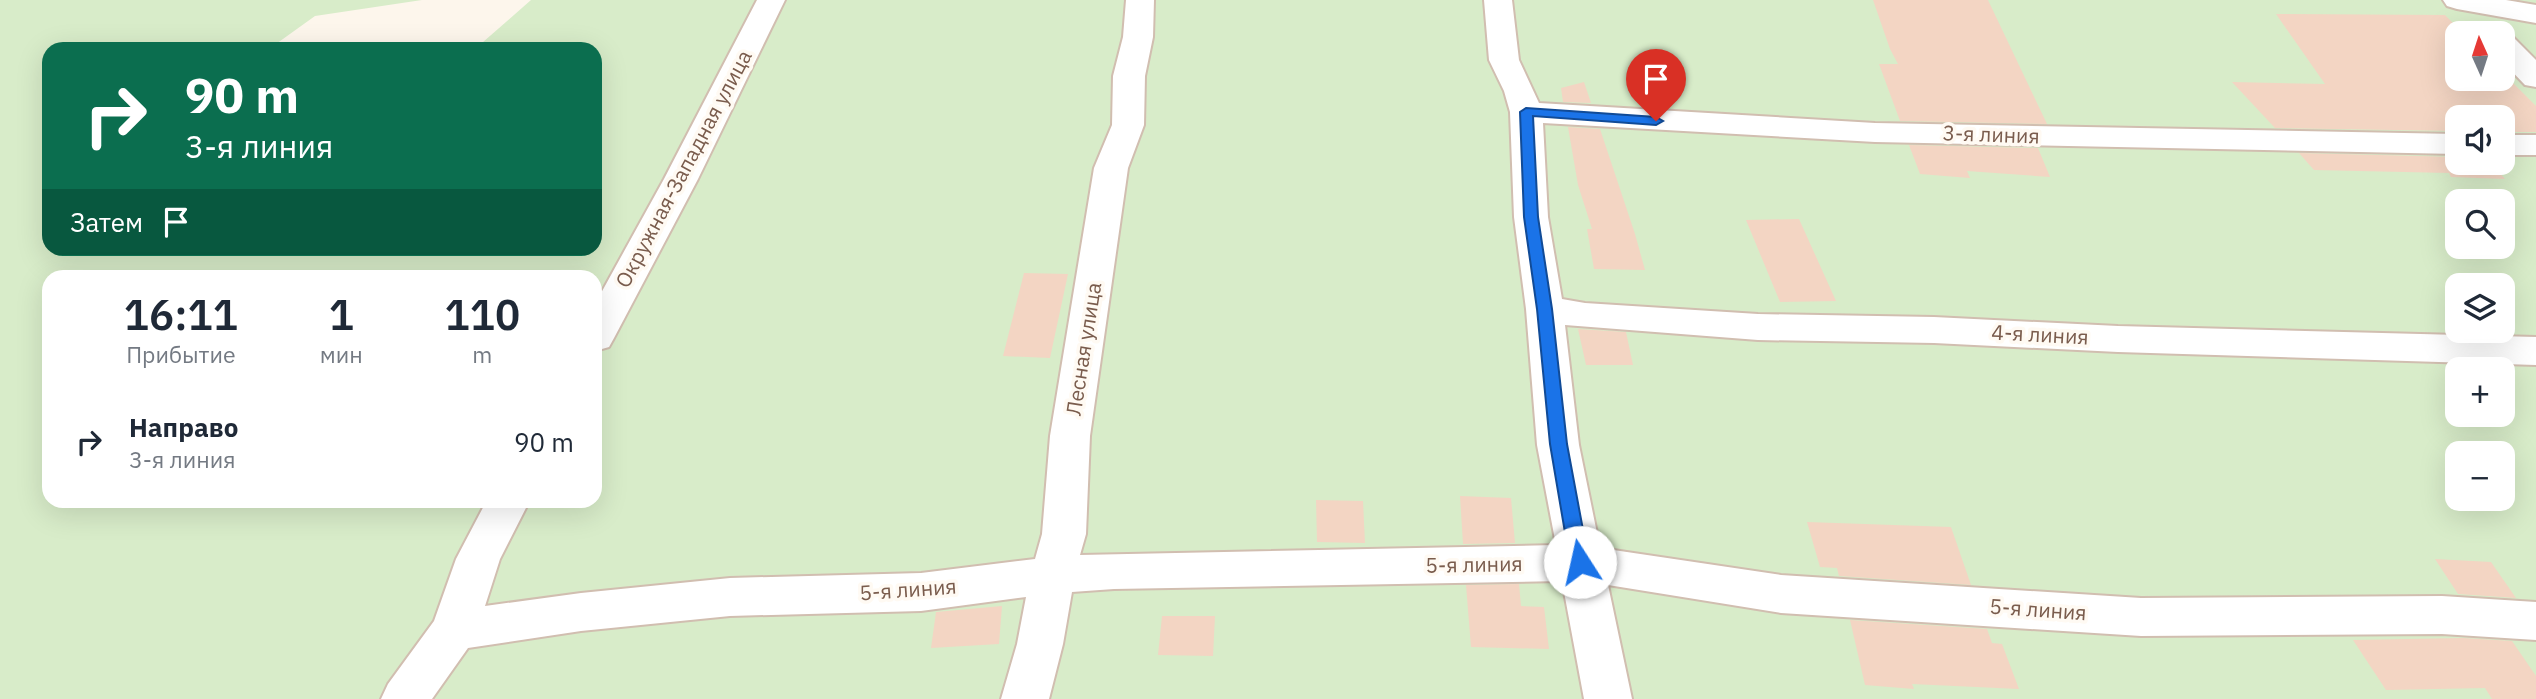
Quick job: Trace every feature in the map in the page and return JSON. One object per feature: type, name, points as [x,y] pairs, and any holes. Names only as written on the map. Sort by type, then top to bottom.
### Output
[{"type":"street","name":"Окружная-Западная улица","points":[[602,325],[681,179],[771,0]]},
{"type":"street","name":"Лесная улица","points":[[1025,699],[1040,644],[1052,575],[1064,534],[1070,436],[1111,168],[1128,125],[1129,76],[1138,37],[1140,0]]},
{"type":"street","points":[[1499,0],[1504,60],[1520,91],[1526,112],[1531,217],[1545,309],[1558,444],[1608,699]]},
{"type":"street","points":[[2460,0],[2536,14]]},
{"type":"street","points":[[2460,0],[2481,21]]},
{"type":"street","points":[[2515,56],[2536,78]]},
{"type":"street","name":"3-я линия","points":[[1526,112],[1764,127],[2144,141],[2445,144]]},
{"type":"street","points":[[2515,145],[2536,145]]},
{"type":"street","name":"4-я линия","points":[[1545,309],[1585,316],[1783,328],[1934,330],[2118,340],[2536,351]]},
{"type":"street","points":[[405,699],[454,630],[478,559],[505,508]]},
{"type":"street","name":"5-я линия","points":[[454,630],[581,612],[717,599],[921,592],[1114,570],[1580,562],[1677,580],[1781,594],[2141,617],[2442,615],[2536,621]]},
{"type":"green space","points":[[0,0],[422,0],[315,16],[279,42],[42,42],[42,256],[602,256],[602,42],[483,42],[531,0],[2536,0],[2536,699],[0,699]]},
{"type":"building","points":[[1873,0],[1988,0],[2047,124],[1900,121],[1879,64],[1898,64]]},
{"type":"building","points":[[2276,14],[2445,15],[2451,21],[2445,21],[2445,91],[2515,91],[2515,85],[2536,106],[2536,132],[2515,132],[2515,105],[2445,105],[2445,131],[2275,128],[2232,82],[2325,84]]},
{"type":"building","points":[[1584,82],[1591,103],[1563,102],[1561,88]]},
{"type":"building","points":[[1568,127],[1600,129],[1645,270],[1594,269],[1587,229],[1592,229],[1578,185]]},
{"type":"building","points":[[1909,145],[2038,148],[2050,177],[1967,171],[1970,178],[1920,174]]},
{"type":"building","points":[[2299,153],[2445,157],[2445,173],[2314,170]]},
{"type":"building","points":[[2450,175],[2502,175],[2505,179]]},
{"type":"building","points":[[1799,219],[1836,301],[1780,302],[1746,220]]},
{"type":"building","points":[[1024,273],[1068,274],[1050,358],[1003,356]]},
{"type":"building","points":[[1578,329],[1626,332],[1633,365],[1586,365]]},
{"type":"building","points":[[1460,496],[1511,498],[1515,543],[1463,544]]},
{"type":"building","points":[[1316,500],[1363,501],[1365,543],[1317,542]]},
{"type":"building","points":[[1807,522],[1951,527],[1971,585],[1839,576],[1837,568],[1820,567]]},
{"type":"building","points":[[2435,559],[2491,562],[2516,598],[2458,594]]},
{"type":"building","points":[[1519,584],[1521,606],[1544,607],[1549,649],[1471,647],[1466,585]]},
{"type":"building","points":[[1002,606],[999,644],[931,648],[936,612]]},
{"type":"building","points":[[1162,616],[1215,616],[1213,656],[1158,655]]},
{"type":"building","points":[[1850,620],[1987,629],[1992,643],[2002,644],[2019,689],[1912,684],[1914,689],[1865,685]]},
{"type":"building","points":[[2463,638],[2512,641],[2536,676],[2536,699],[2492,699],[2485,688],[2386,690],[2353,640]]},
{"type":"route","points":[[1580,562],[1558,444],[1545,309],[1531,217],[1526,112],[1656,121]]}]
